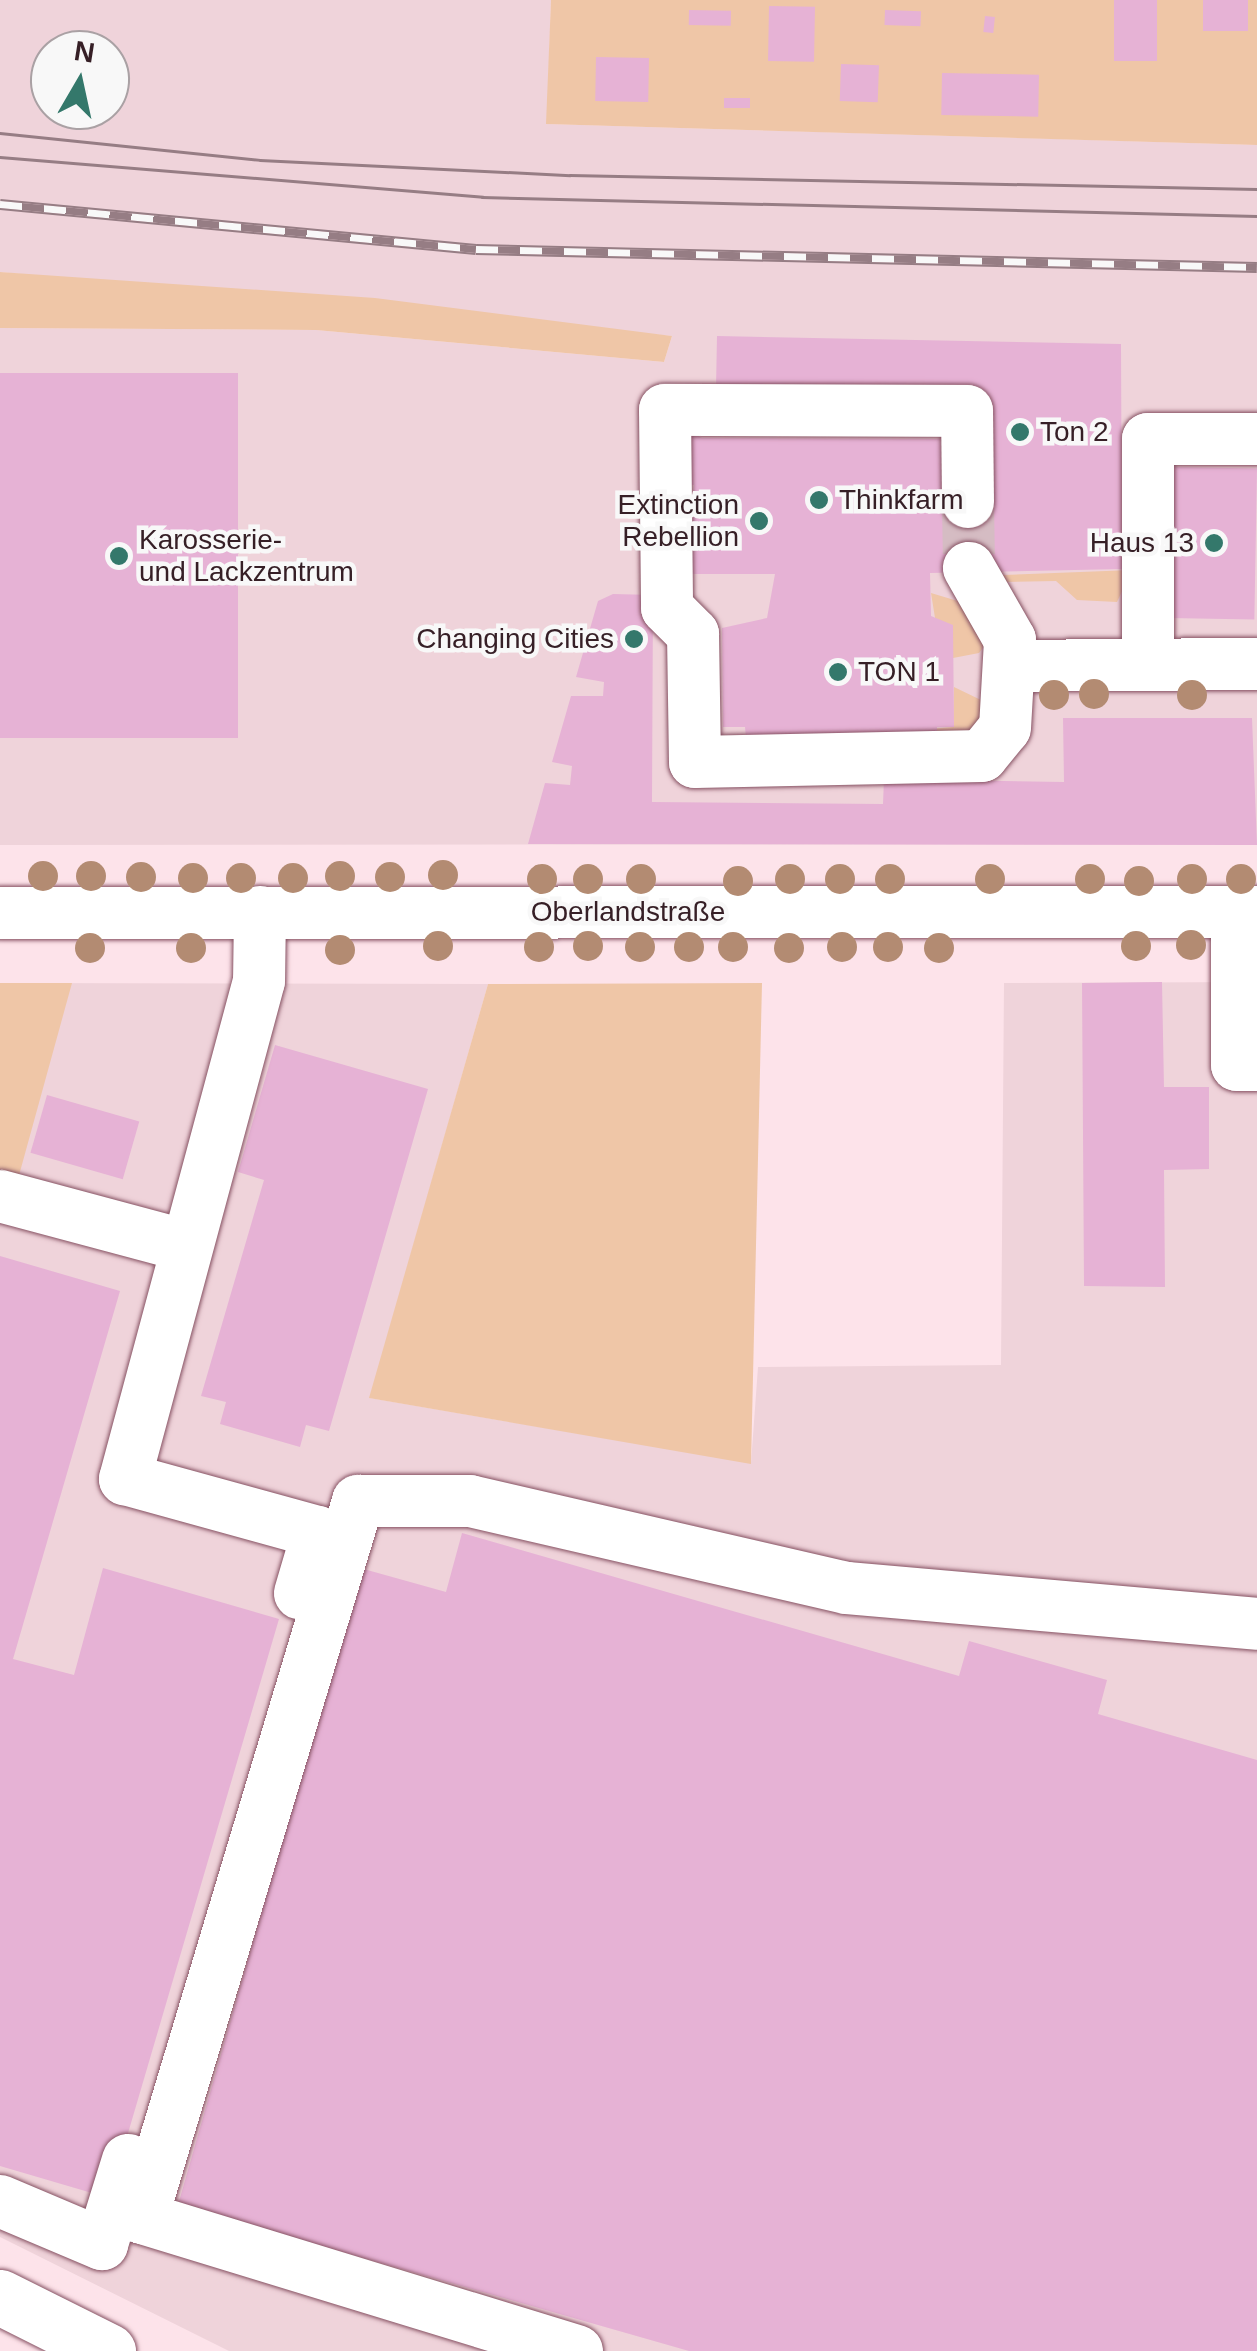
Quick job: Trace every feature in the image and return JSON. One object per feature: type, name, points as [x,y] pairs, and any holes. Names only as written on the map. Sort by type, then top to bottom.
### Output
[{"type":"highway","points":[[0,2297],[108,2351]]},
{"type":"street","points":[[968,502],[967,411],[665,410],[667,608],[693,634],[695,762],[982,756],[1005,728],[1010,640],[969,568]]},
{"type":"street","points":[[1148,664],[1148,439],[1257,439]]},
{"type":"street","points":[[1010,666],[1257,664]]},
{"type":"street","points":[[0,2202],[102,2244],[318,1532],[124,1479],[259,981],[260,912]]},
{"type":"street","points":[[1247,912],[1236,1065],[1257,1065]]},
{"type":"street","name":"Oberlandstraße","points":[[0,913],[1247,912]]},
{"type":"street","points":[[0,1196],[186,1246]]},
{"type":"street","points":[[578,2351],[142,2218],[358,1501],[470,1501],[847,1588],[1257,1624]]},
{"type":"shaded area","points":[[0,0],[551,0],[547,124],[1257,145],[1257,844],[0,845],[0,328],[316,330],[664,362],[672,336],[0,272]]},
{"type":"shaded area","points":[[551,0],[1257,0],[1257,145],[546,124]]},
{"type":"shaded area","points":[[0,272],[375,298],[672,336],[664,362],[316,330],[0,328]]},
{"type":"shaded area","points":[[1132,570],[1117,602],[1077,600],[1056,581],[1003,582],[1003,575]]},
{"type":"shaded area","points":[[931,593],[961,602],[985,645],[979,653],[953,658],[953,625],[936,624]]},
{"type":"shaded area","points":[[954,687],[983,701],[980,739],[849,736],[953,727]]},
{"type":"shaded area","points":[[1257,982],[1257,2351],[229,2351],[0,2237],[0,983],[488,984],[370,1398],[751,1463],[758,1367],[1001,1365],[1004,983]]},
{"type":"shaded area","points":[[0,983],[72,983],[18,1179],[0,1175]]},
{"type":"shaded area","points":[[762,983],[751,1464],[369,1398],[488,984]]},
{"type":"building","points":[[1114,0],[1157,0],[1157,61],[1114,61]]},
{"type":"building","points":[[1203,0],[1248,0],[1248,31],[1203,31]]},
{"type":"building","points":[[769,6],[815,7],[814,62],[768,61]]},
{"type":"building","points":[[689,10],[731,11],[731,26],[689,25]]},
{"type":"building","points":[[885,10],[921,11],[920,26],[884,25]]},
{"type":"building","points":[[985,16],[995,17],[993,33],[983,32]]},
{"type":"building","points":[[596,57],[649,58],[648,102],[595,101]]},
{"type":"building","points":[[841,64],[879,65],[878,102],[840,101]]},
{"type":"building","points":[[942,73],[1039,75],[1038,117],[941,115]]},
{"type":"building","points":[[724,98],[750,98],[750,108],[724,108]]},
{"type":"building","points":[[717,336],[1121,344],[1122,569],[930,573],[931,616],[953,625],[954,727],[937,727],[937,735],[746,737],[745,727],[723,727],[722,628],[767,618],[775,574],[686,574],[694,485],[673,484],[688,430],[702,438],[940,439],[940,429],[943,516],[953,517],[983,394],[716,388]]},
{"type":"building","name":"Karosserie- und Lackzentrum","points":[[0,373],[238,373],[238,738],[0,738]]},
{"type":"building","name":"Haus 13","points":[[1171,467],[1257,469],[1254,619],[1168,618]]},
{"type":"building","points":[[613,594],[653,595],[652,802],[883,804],[884,779],[1064,782],[1063,718],[1252,718],[1257,845],[528,844],[545,783],[570,785],[572,766],[552,762],[571,696],[603,696],[604,682],[576,677],[598,601]]},
{"type":"building","points":[[1162,982],[1164,1087],[1209,1087],[1209,1169],[1164,1170],[1165,1287],[1084,1286],[1082,983]]},
{"type":"building","points":[[275,1045],[428,1089],[329,1431],[306,1425],[300,1447],[220,1424],[226,1402],[201,1396],[264,1180],[238,1172]]},
{"type":"building","points":[[47,1095],[139,1121],[123,1179],[30,1153]]},
{"type":"building","points":[[0,1256],[120,1291],[13,1659],[74,1675],[103,1568],[279,1619],[109,2198],[0,2166]]},
{"type":"building","points":[[462,1533],[959,1676],[969,1641],[1107,1680],[1098,1714],[1257,1760],[1257,2351],[689,2351],[178,2205],[360,1568],[446,1592]]},
{"type":"tunnel","points":[[968,502],[969,568]]},
{"type":"tram line","points":[[0,133],[260,160],[570,175],[1257,189]]},
{"type":"tram line","points":[[0,157],[482,197],[1257,216]]},
{"type":"railway","points":[[0,204],[476,249],[1257,267]]},
{"type":"place","name":"Ton 2","points":[[1020,432]]},
{"type":"place","name":"Thinkfarm","points":[[819,500]]},
{"type":"place","name":"Extinction Rebellion","points":[[759,521]]},
{"type":"place","name":"Haus 13","points":[[1214,543]]},
{"type":"place","name":"Karosserie- und Lackzentrum","points":[[119,556]]},
{"type":"place","name":"Changing Cities","points":[[634,639]]},
{"type":"place","name":"TON 1","points":[[838,672]]}]
